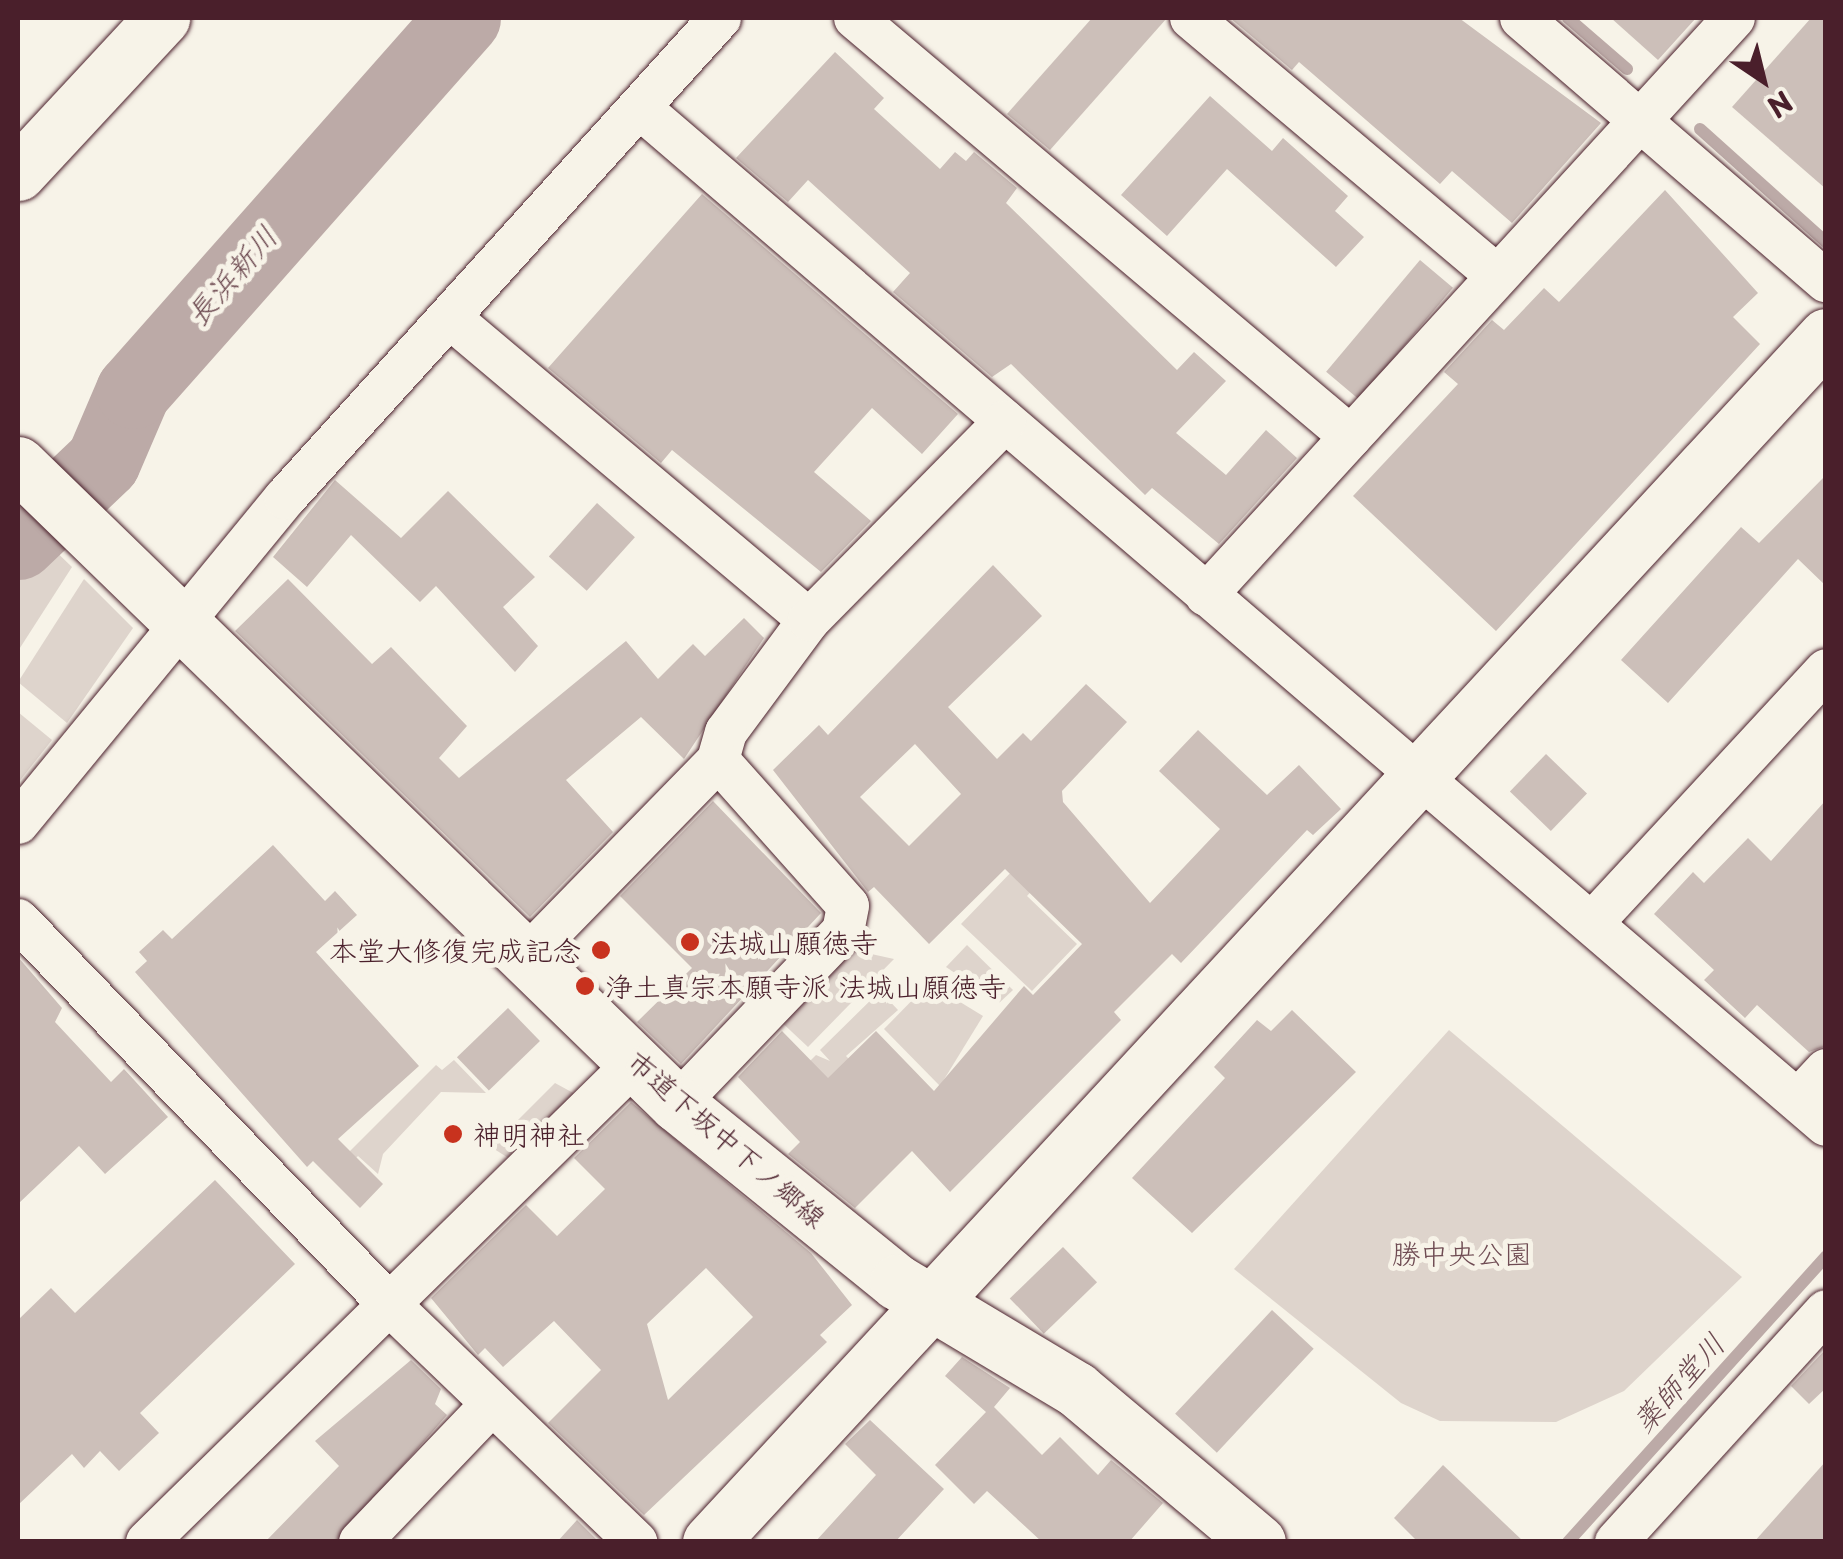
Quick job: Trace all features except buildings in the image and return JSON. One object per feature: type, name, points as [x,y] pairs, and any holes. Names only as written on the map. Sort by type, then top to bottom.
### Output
[{"type":"street","points":[[18,173],[162,18]]},
{"type":"street","points":[[18,823],[168,609],[454,321],[720,18]]},
{"type":"street","points":[[855,18],[1351,438]]},
{"type":"street","points":[[1191,18],[1497,276]]},
{"type":"street","points":[[1521,18],[1826,281]]},
{"type":"street","points":[[1206,595],[1497,276],[1644,122],[1734,18]]},
{"type":"street","points":[[640,108],[1592,922],[1816,1098]]},
{"type":"street","points":[[454,321],[809,620]]},
{"type":"street","points":[[710,1542],[1826,336]]},
{"type":"street","points":[[528,955],[718,760],[726,732],[809,620],[1006,421]]},
{"type":"street","name":"市道下坂中下ノ郷線","points":[[18,464],[678,1104],[934,1301],[1076,1389],[1258,1542]]},
{"type":"street","points":[[1592,922],[1826,670]]},
{"type":"street","points":[[678,1104],[838,938],[848,906],[718,760]]},
{"type":"street","points":[[18,920],[390,1305],[636,1542]]},
{"type":"street","points":[[147,1542],[635,1062]]},
{"type":"street","points":[[1616,1542],[1826,1312]]},
{"type":"street","points":[[360,1542],[492,1404]]},
{"type":"green space","points":[[43,539],[72,567],[18,651],[18,565]]},
{"type":"green space","points":[[84,579],[133,628],[67,723],[18,682]]},
{"type":"green space","points":[[18,712],[52,740],[18,783]]},
{"type":"green space","points":[[1042,840],[1062,858],[1027,896],[1077,944],[1032,991],[961,924]]},
{"type":"green space","points":[[967,945],[1013,990],[999,1003],[946,967]]},
{"type":"green space","points":[[844,948],[894,959],[808,1047],[776,1017]]},
{"type":"green space","points":[[929,983],[983,1016],[940,1086],[884,1029]]},
{"type":"green space","points":[[880,991],[898,1010],[846,1056],[900,1111],[773,1098],[816,1055],[830,1061],[820,1050]]},
{"type":"green space","name":"勝中央公園","points":[[1449,1030],[1742,1277],[1624,1391],[1556,1422],[1440,1421],[1401,1403],[1234,1269]]},
{"type":"green space","points":[[454,1060],[486,1093],[441,1092],[383,1154],[378,1174],[358,1156],[339,1175],[331,1170],[436,1065],[442,1070]]},
{"type":"green space","points":[[555,1083],[577,1095],[513,1161],[491,1147]]},
{"type":"waterway","name":"長浜新川","points":[[18,542],[103,461],[133,391],[463,18]]},
{"type":"waterway","name":"薬師堂川","points":[[1568,18],[1627,69]]},
{"type":"waterway","name":"薬師堂川","points":[[1700,129],[1826,242]]},
{"type":"waterway","name":"薬師堂川","points":[[1568,1542],[1826,1256]]},
{"type":"place","name":"法城山願徳寺","points":[[690,942]]},
{"type":"place","name":"本堂大修復完成記念","points":[[601,950]]},
{"type":"place","name":"浄土真宗本願寺派 法城山願徳寺","points":[[585,986]]},
{"type":"place","name":"神明神社","points":[[453,1134]]}]
